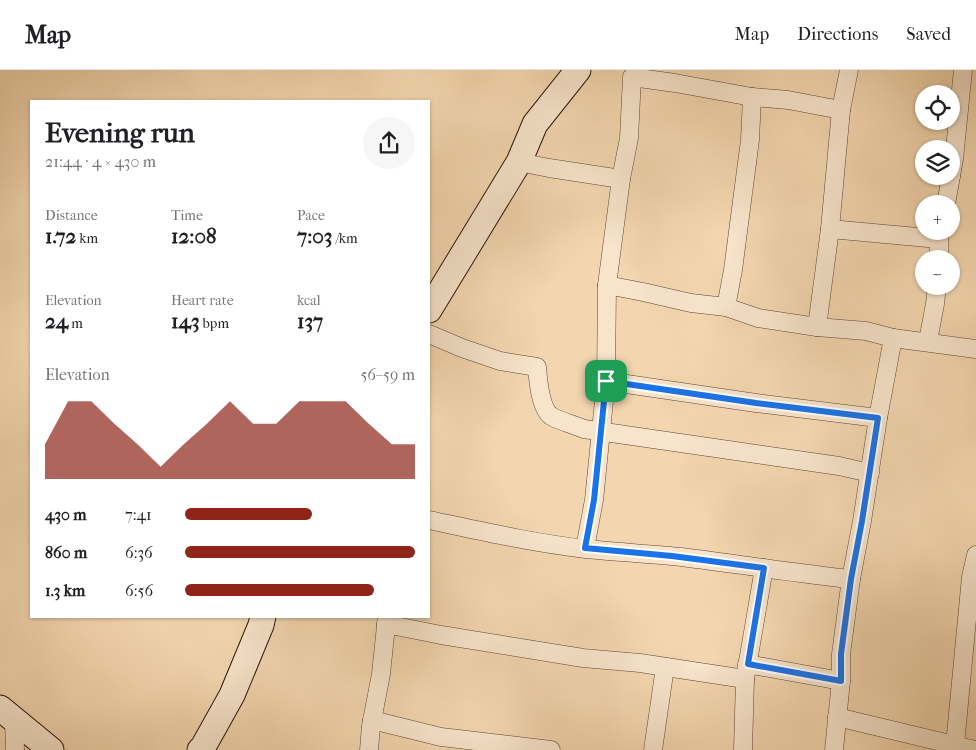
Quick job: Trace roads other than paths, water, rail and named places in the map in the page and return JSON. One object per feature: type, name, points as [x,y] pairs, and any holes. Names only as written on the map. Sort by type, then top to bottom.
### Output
[{"type":"street","points":[[430,308],[519,162],[536,124],[578,70]]},
{"type":"street","points":[[817,327],[830,229],[841,110],[849,70]]},
{"type":"street","points":[[955,140],[963,70]]},
{"type":"street","points":[[585,548],[594,500],[606,381],[607,285],[621,179],[629,138],[632,77],[752,97],[788,100],[841,110]]},
{"type":"street","points":[[726,307],[733,270],[750,140],[752,97]]},
{"type":"street","points":[[519,162],[621,179]]},
{"type":"street","points":[[830,229],[915,234]]},
{"type":"street","points":[[607,285],[691,303],[726,307],[758,318],[817,327],[866,331],[893,338],[976,348]]},
{"type":"street","points":[[928,341],[936,295]]},
{"type":"street","points":[[430,334],[462,348],[500,360],[537,367],[539,386],[545,409],[550,415],[584,429],[839,466],[870,473]]},
{"type":"street","points":[[834,750],[841,681],[841,654],[851,579],[893,338]]},
{"type":"street","points":[[606,381],[756,403],[878,418]]},
{"type":"street","points":[[430,520],[496,534],[585,548],[672,556],[851,579]]},
{"type":"street","points":[[956,745],[968,710],[971,577],[976,555]]},
{"type":"street","points":[[743,750],[746,671],[764,568]]},
{"type":"street","points":[[200,750],[204,747],[232,695],[262,618]]},
{"type":"street","points":[[369,750],[387,620],[441,634],[583,658],[665,667],[746,671],[841,681]]},
{"type":"street","points":[[653,750],[665,667]]},
{"type":"street","points":[[7,714],[15,750]]},
{"type":"street","points":[[7,714],[51,750]]},
{"type":"street","points":[[837,717],[975,750]]},
{"type":"street","points":[[372,720],[441,737],[551,750]]}]
